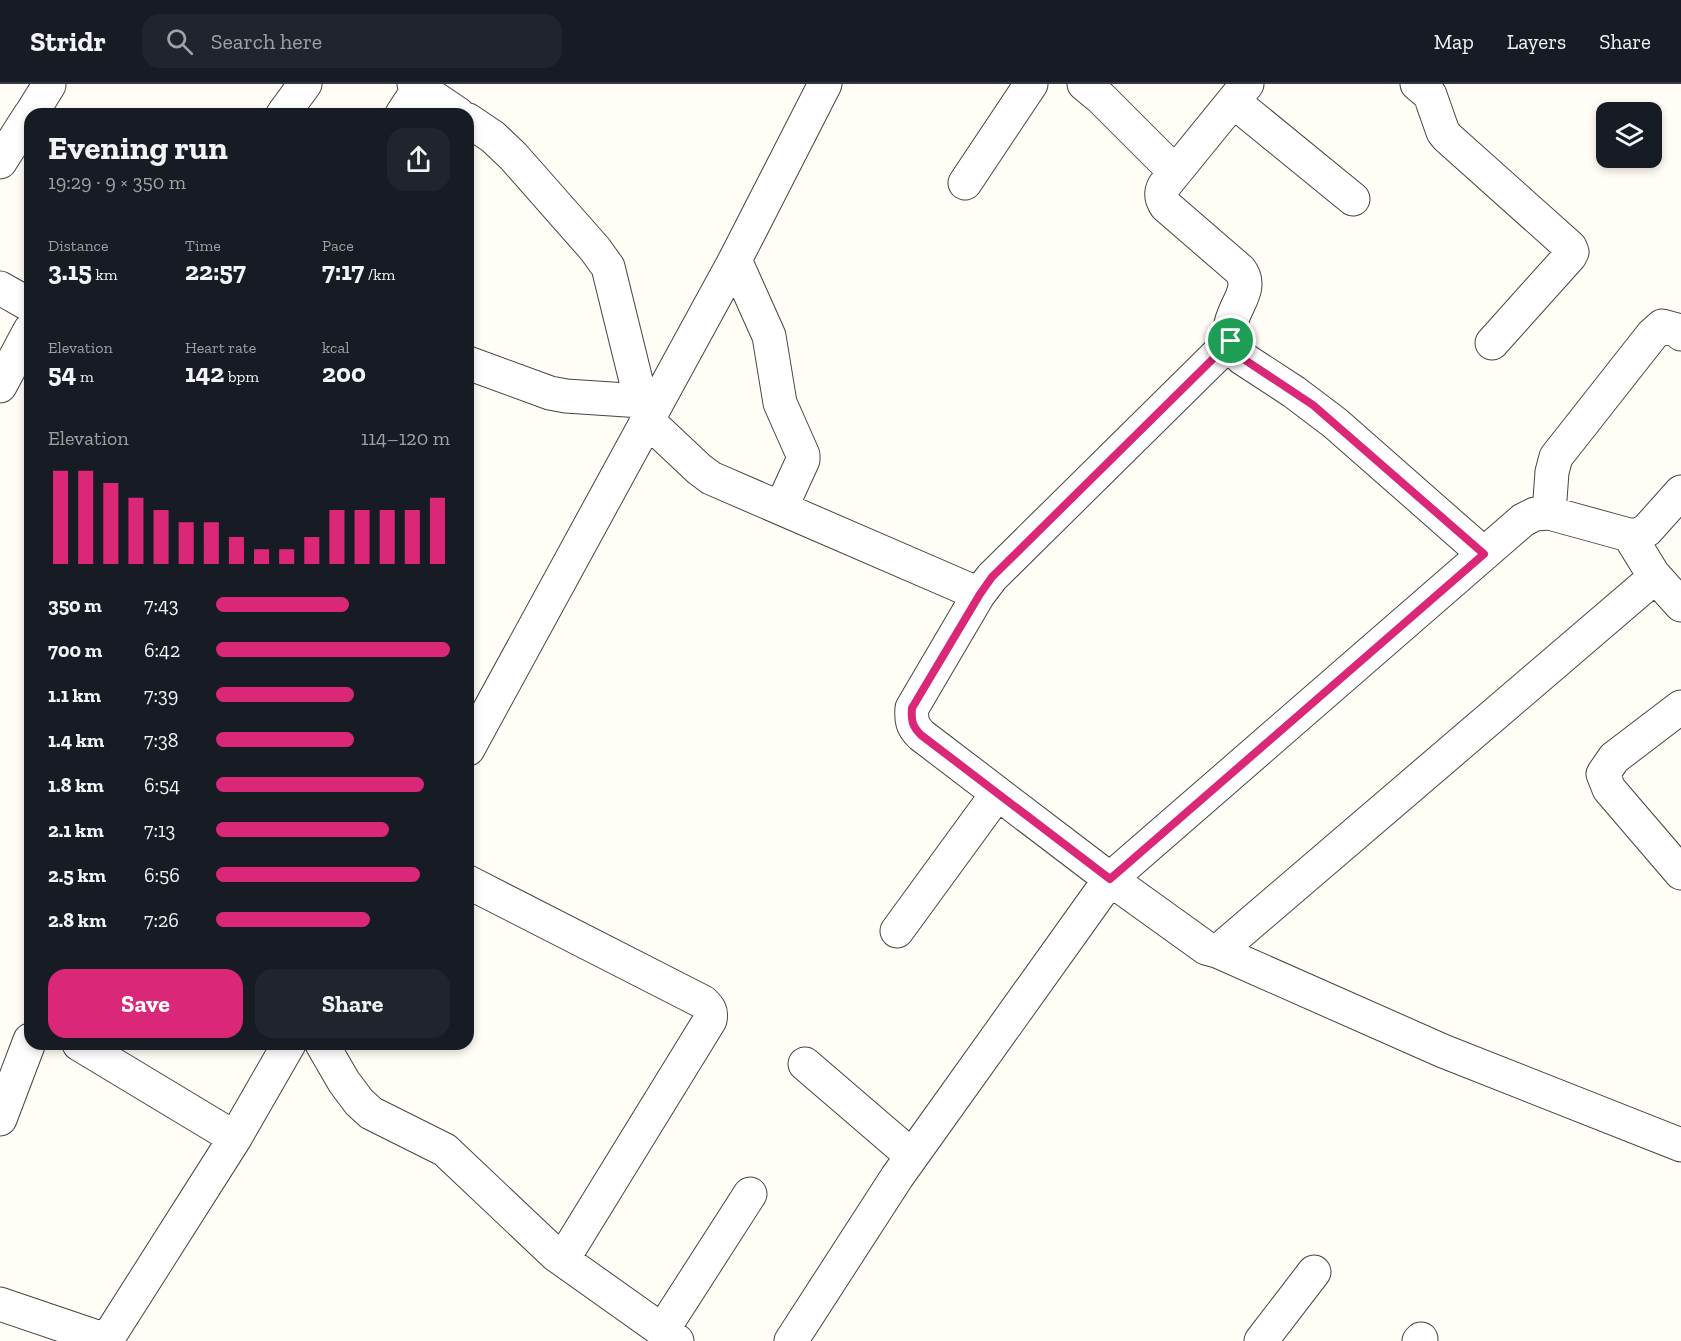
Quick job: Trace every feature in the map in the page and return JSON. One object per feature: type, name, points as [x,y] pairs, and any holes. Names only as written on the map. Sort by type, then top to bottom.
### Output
[{"type":"street","points":[[287,108],[305,84]]},
{"type":"street","points":[[474,738],[648,408],[735,260],[825,84]]},
{"type":"street","points":[[965,183],[1031,84]]},
{"type":"street","points":[[1084,84],[1175,172]]},
{"type":"street","points":[[1418,84],[1430,95],[1443,132],[1447,137],[1570,247],[1572,252],[1492,344]]},
{"type":"street","points":[[34,108],[49,85]]},
{"type":"street","points":[[1353,199],[1240,92],[1164,186],[1161,193],[1162,201],[1166,206],[1245,276],[1246,286],[1229,325],[1231,341],[1242,358],[1328,417],[1484,554]]},
{"type":"street","points":[[412,95],[443,108]]},
{"type":"street","points":[[0,162],[24,124]]},
{"type":"street","points":[[474,124],[493,137],[513,156],[595,249],[608,267],[648,408],[699,469],[711,478],[980,594]]},
{"type":"street","points":[[735,260],[769,336],[780,403],[803,455],[803,460],[781,508]]},
{"type":"street","points":[[0,288],[24,302]]},
{"type":"street","points":[[1549,513],[1551,471],[1556,457],[1652,335],[1662,326],[1677,330],[1681,334]]},
{"type":"street","points":[[0,386],[24,341]]},
{"type":"street","points":[[1231,341],[992,577],[912,708],[913,728],[1110,879],[1206,948],[1443,1051],[1681,1145]]},
{"type":"street","points":[[474,365],[550,393],[648,408]]},
{"type":"street","points":[[791,1341],[912,1156],[1110,879],[1523,520],[1535,514],[1549,513],[1629,536],[1638,535],[1647,530],[1681,492]]},
{"type":"street","points":[[1629,536],[1653,574],[1681,605]]},
{"type":"street","points":[[1216,951],[1648,583],[1653,574]]},
{"type":"street","points":[[1681,707],[1614,758],[1603,774],[1609,789],[1681,873]]},
{"type":"street","points":[[897,931],[997,794]]},
{"type":"street","points":[[474,885],[703,1002],[711,1013],[710,1020],[563,1259]]},
{"type":"street","points":[[0,1119],[26,1050]]},
{"type":"street","points":[[89,1050],[235,1138]]},
{"type":"street","points":[[0,1304],[107,1340],[235,1138],[286,1050]]},
{"type":"street","points":[[325,1050],[344,1082],[359,1102],[371,1113],[445,1149],[556,1255],[669,1336],[750,1194]]},
{"type":"street","points":[[805,1064],[912,1156]]},
{"type":"street","points":[[1262,1341],[1314,1272]]},
{"type":"route","points":[[1231,341],[1242,358],[1313,405],[1484,554],[1110,879],[921,735],[913,728],[912,708],[992,577],[1231,341]]}]
